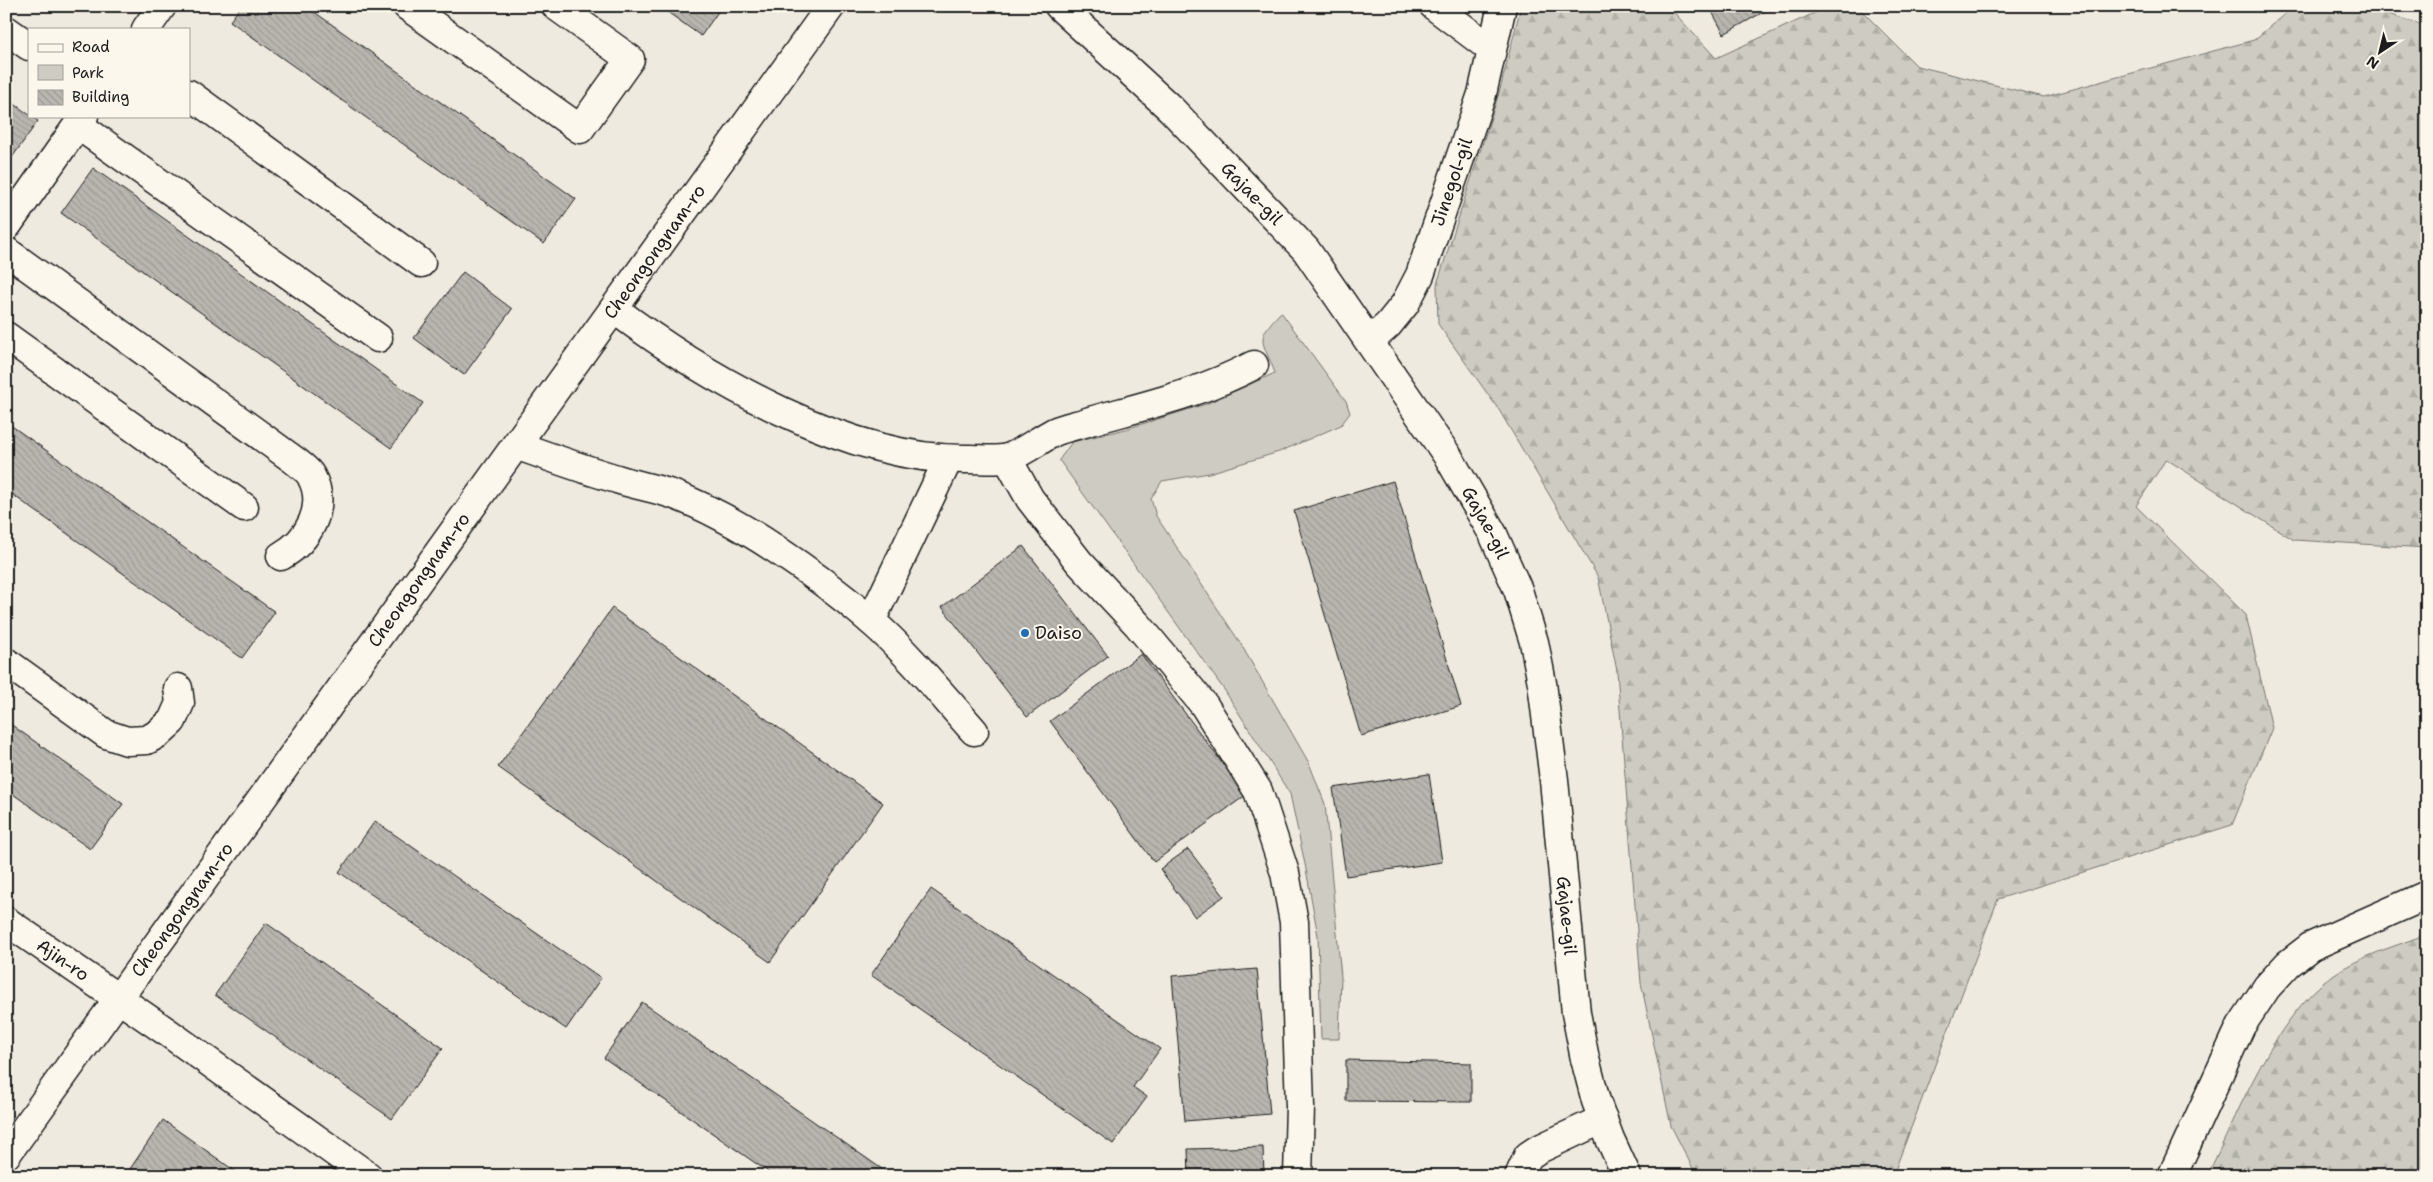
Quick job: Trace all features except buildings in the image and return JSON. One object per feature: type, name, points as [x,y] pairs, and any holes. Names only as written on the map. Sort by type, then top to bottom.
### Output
[{"type":"street","points":[[407,6],[580,129],[630,59],[556,6]]},
{"type":"street","name":"Cheongongnam-ro","points":[[6,1155],[831,6]]},
{"type":"street","name":"Gajae-gil","points":[[1059,6],[1171,109],[1306,250],[1370,341],[1470,492],[1493,534],[1518,590],[1534,642],[1542,682],[1554,780],[1576,1013],[1585,1059],[1603,1119],[1627,1176]]},
{"type":"street","points":[[1434,6],[1491,50]]},
{"type":"street","name":"Jinegol-gil","points":[[1370,341],[1388,325],[1405,304],[1420,275],[1482,94],[1502,6]]},
{"type":"street","points":[[6,30],[28,45]]},
{"type":"street","points":[[190,95],[421,263]]},
{"type":"street","points":[[6,227],[81,121],[378,338]]},
{"type":"street","points":[[6,251],[294,460],[311,476],[317,495],[315,516],[307,534],[295,548],[281,556]]},
{"type":"street","points":[[614,309],[667,348],[773,406],[830,431],[886,450],[948,460],[1007,458],[1056,431],[1167,401],[1222,382],[1254,365]]},
{"type":"street","points":[[6,336],[244,507]]},
{"type":"street","points":[[516,445],[572,466],[672,494],[720,516],[817,579],[871,621],[927,678],[974,731]]},
{"type":"street","points":[[1007,458],[1030,499],[1079,562],[1138,626],[1204,704],[1258,791],[1273,830],[1285,872],[1294,922],[1300,1107],[1298,1176]]},
{"type":"street","points":[[871,621],[948,460]]},
{"type":"street","points":[[6,662],[106,734],[127,741],[147,740],[159,733],[172,721],[180,704],[178,688]]},
{"type":"street","points":[[2172,1176],[2241,1026],[2267,986],[2288,964],[2310,947],[2427,896]]},
{"type":"street","name":"Ajin-ro","points":[[6,921],[118,998],[368,1176]]},
{"type":"street","points":[[1520,1176],[1528,1156],[1603,1119]]},
{"type":"green space","points":[[1521,6],[1668,6],[1716,58],[1830,6],[1857,6],[1917,66],[2044,97],[2254,40],[2294,6],[2365,6],[2427,27],[2427,548],[2294,540],[2166,459],[2136,506],[2246,615],[2272,728],[2232,825],[1998,899],[1895,1170],[1897,1176],[1697,1176],[1671,1126],[1641,983],[1617,671],[1598,577],[1499,410],[1438,324],[1437,284],[1500,90]]},
{"type":"green space","points":[[1281,312],[1346,401],[1350,413],[1341,425],[1279,452],[1209,473],[1162,481],[1151,499],[1156,516],[1239,641],[1309,763],[1325,804],[1341,977],[1339,1039],[1321,1039],[1318,936],[1290,794],[1225,691],[1059,460],[1072,442],[1126,429],[1206,404],[1275,373],[1263,341],[1267,329]]},
{"type":"green space","points":[[2427,934],[2427,1176],[2207,1176],[2260,1067],[2275,1041],[2312,994],[2333,975],[2355,962]]},
{"type":"place","name":"Daiso","points":[[1025,633]]}]
